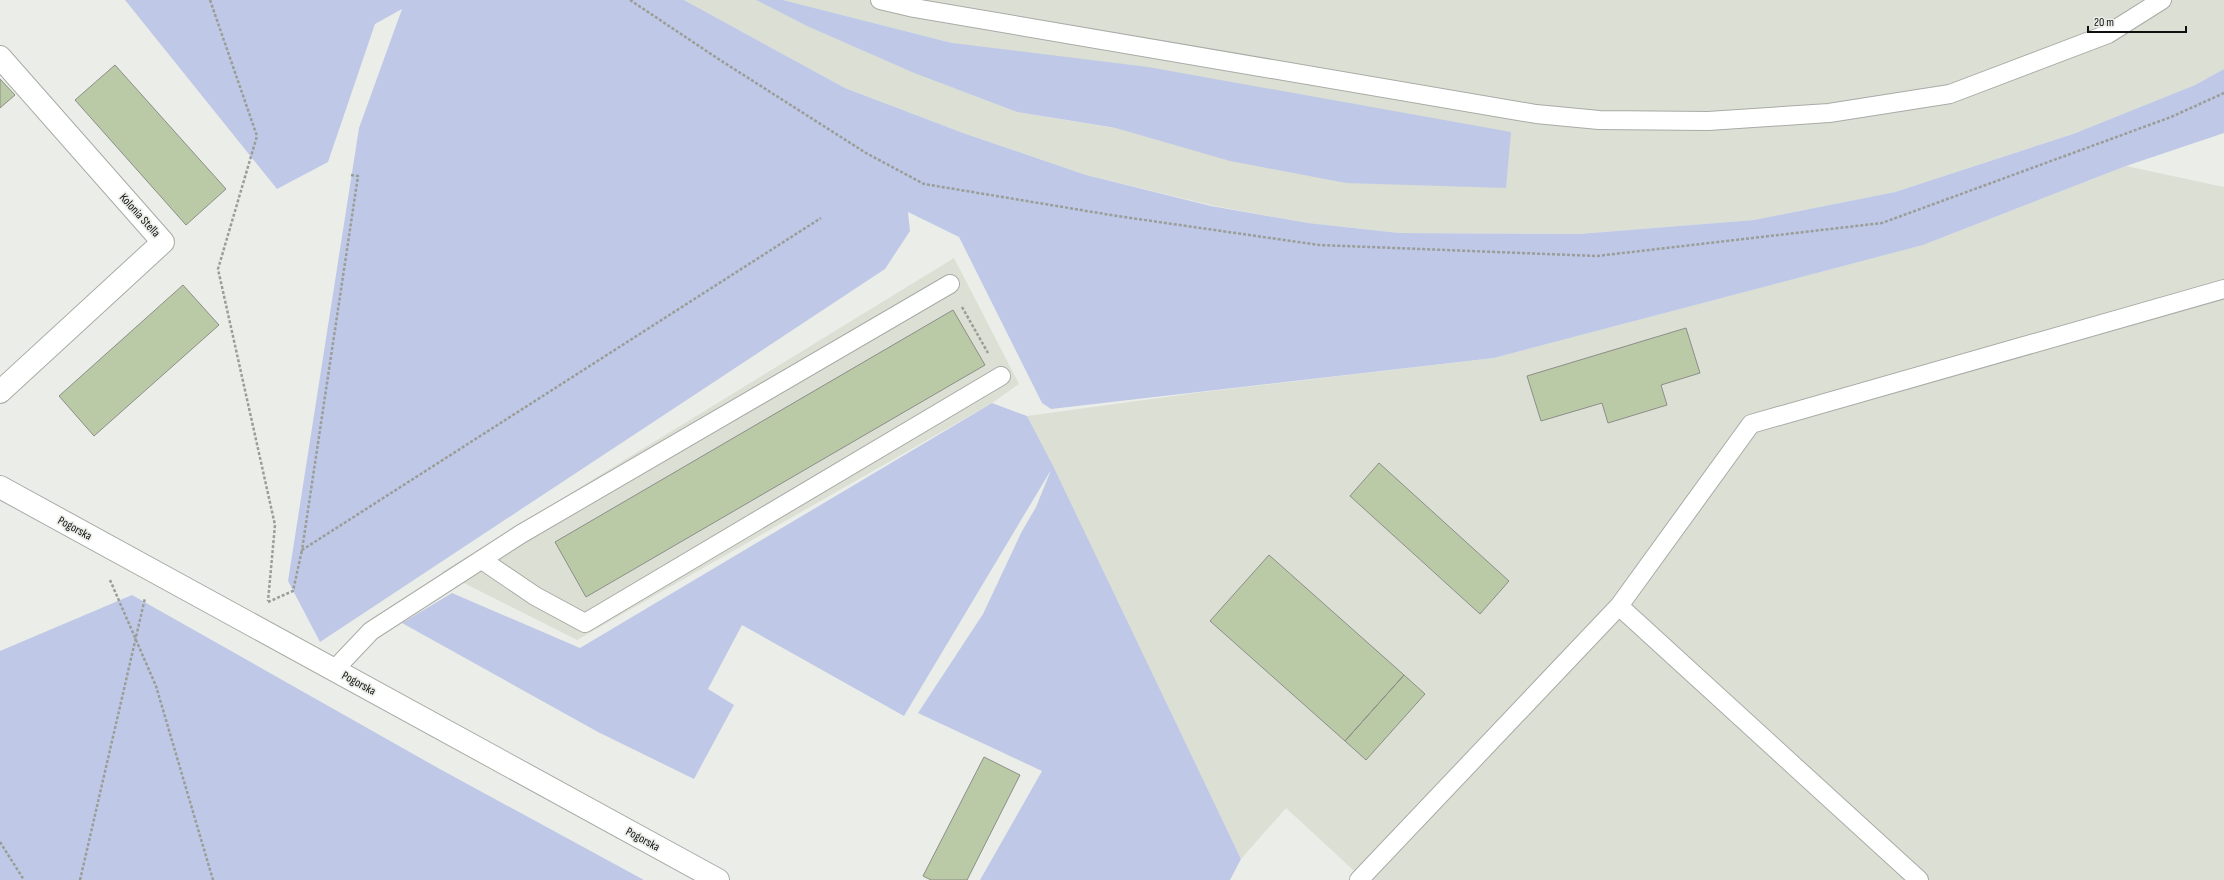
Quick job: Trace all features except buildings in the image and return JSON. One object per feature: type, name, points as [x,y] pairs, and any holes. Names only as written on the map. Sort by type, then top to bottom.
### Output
[{"type":"street","name":"Kolonia Stella","points":[[0,58],[164,242],[0,392]]},
{"type":"street","name":"Pogorska","points":[[0,487],[718,880]]},
{"type":"lane","points":[[880,0],[914,8],[1536,114],[1599,120],[1708,121],[1829,113],[1950,94],[2108,34],[2162,0]]},
{"type":"lane","points":[[334,670],[371,631],[535,526],[950,284]]},
{"type":"lane","points":[[1359,880],[1619,606],[1751,424],[2224,289]]},
{"type":"lane","points":[[482,560],[535,596],[585,623],[1001,376]]},
{"type":"lane","points":[[1619,606],[1919,880]]},
{"type":"path","points":[[210,0],[258,136],[218,269],[276,525],[264,631]]},
{"type":"path","points":[[630,0],[720,60],[866,153],[924,184],[1117,216],[1319,244],[1597,256],[1882,223],[2171,117],[2224,93]]},
{"type":"path","points":[[267,602],[293,591],[302,550],[358,176],[351,175]]},
{"type":"path","points":[[302,550],[821,218]]},
{"type":"path","points":[[950,284],[1001,376]]},
{"type":"path","points":[[80,880],[151,569]]},
{"type":"path","points":[[110,578],[156,686],[213,880]]},
{"type":"path","points":[[0,842],[24,880]]},
{"type":"shaded area","points":[[125,0],[684,0],[845,88],[963,133],[1086,175],[1211,206],[1308,223],[1399,233],[1579,234],[1754,220],[1895,192],[2073,134],[2195,85],[2224,69],[2224,133],[2126,166],[1923,245],[1494,358],[1051,409],[1042,403],[959,237],[908,212],[910,231],[885,269],[320,642],[288,581],[359,128],[402,9],[375,24],[328,162],[277,189]]},
{"type":"shaded area","points":[[684,0],[756,0],[812,28],[914,73],[1017,112],[1114,128],[952,43],[783,0],[2224,0],[2224,69],[2195,85],[2073,134],[1895,192],[1754,220],[1579,234],[1399,233],[1308,223],[1215,206],[1086,175],[963,133],[845,88]]},
{"type":"shaded area","points":[[756,0],[783,0],[952,43],[1148,67],[1511,132],[1506,188],[1346,183],[1230,161],[1116,128],[1017,112],[914,73],[807,26]]},
{"type":"shaded area","points":[[2126,166],[2224,187],[2224,880],[1364,880],[1286,808],[1241,859],[1027,416],[1203,392],[1494,358],[1923,245]]},
{"type":"shaded area","points":[[954,258],[1019,384],[992,403],[577,640],[442,572]]},
{"type":"shaded area","points":[[992,403],[1027,416],[1053,466],[1241,859],[1230,880],[980,880],[1042,771],[918,713],[983,614],[1021,533],[1036,507],[1051,470],[904,716],[742,625],[708,689],[734,705],[694,779],[598,732],[402,623],[452,593],[580,648]]},
{"type":"shaded area","points":[[132,595],[438,768],[644,880],[0,880],[0,651]]}]
